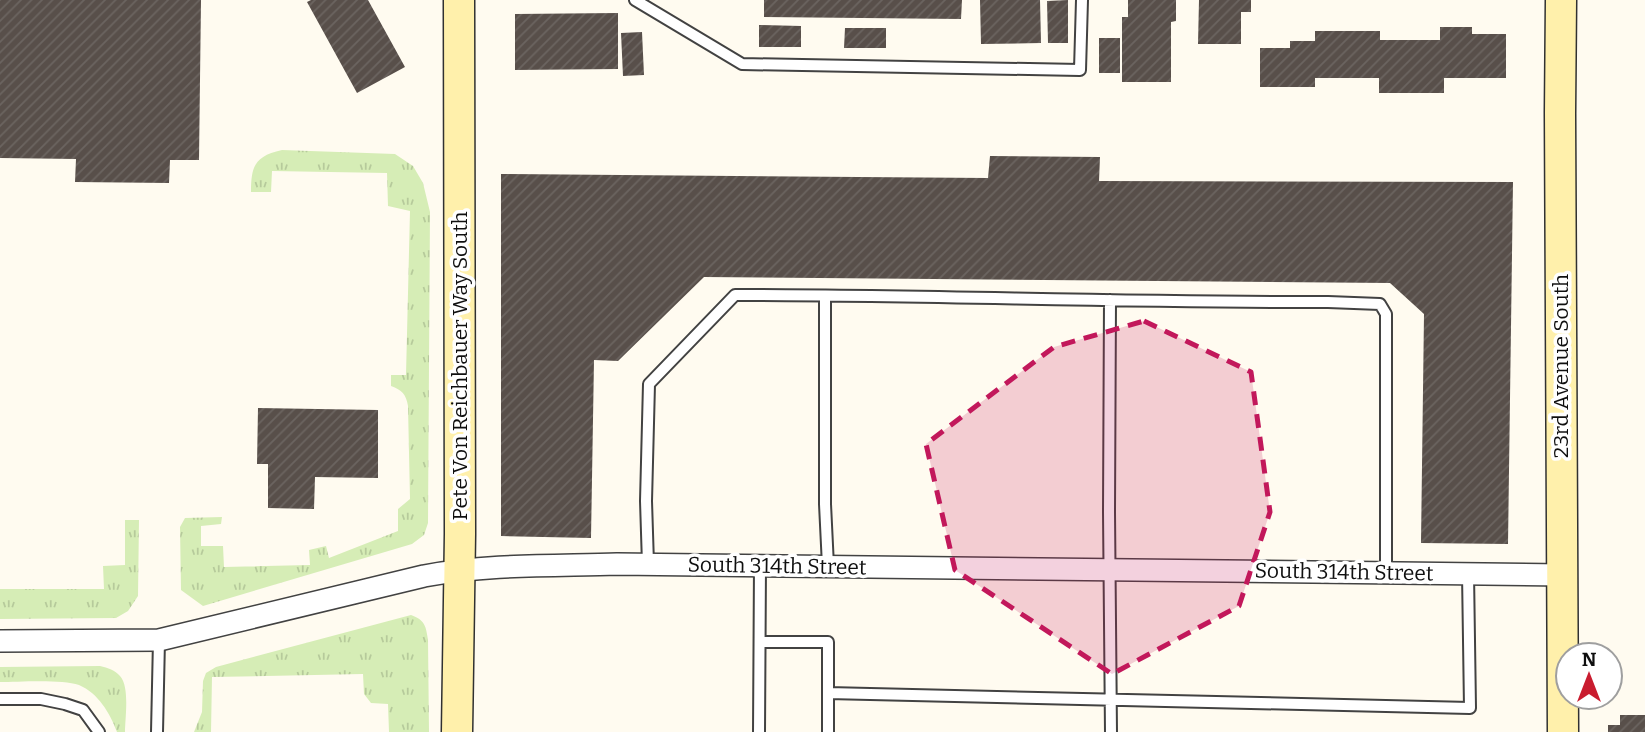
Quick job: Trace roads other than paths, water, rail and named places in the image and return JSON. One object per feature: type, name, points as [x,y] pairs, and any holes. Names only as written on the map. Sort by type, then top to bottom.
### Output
[{"type":"street","name":"Pete Von Reichbauer Way South","points":[[457,732],[461,94],[459,0]]},
{"type":"street","name":"23rd Avenue South","points":[[1561,0],[1563,732]]},
{"type":"street","name":"South 314th Street","points":[[0,641],[159,640],[424,576],[459,570],[519,566],[648,564],[1563,575]]},
{"type":"lane","points":[[635,0],[742,64],[1080,70],[1082,0]]},
{"type":"lane","points":[[648,564],[646,501],[649,384],[735,295],[897,296],[1380,304],[1387,314],[1386,573]]},
{"type":"lane","points":[[825,296],[825,504],[828,566]]},
{"type":"lane","points":[[1110,300],[1111,732]]},
{"type":"lane","points":[[759,732],[760,565]]},
{"type":"lane","points":[[828,693],[1469,708],[1468,573]]},
{"type":"lane","points":[[158,732],[159,640]]},
{"type":"lane","points":[[760,642],[828,642],[828,732]]},
{"type":"lane","points":[[0,699],[41,699],[83,710],[99,732]]}]
